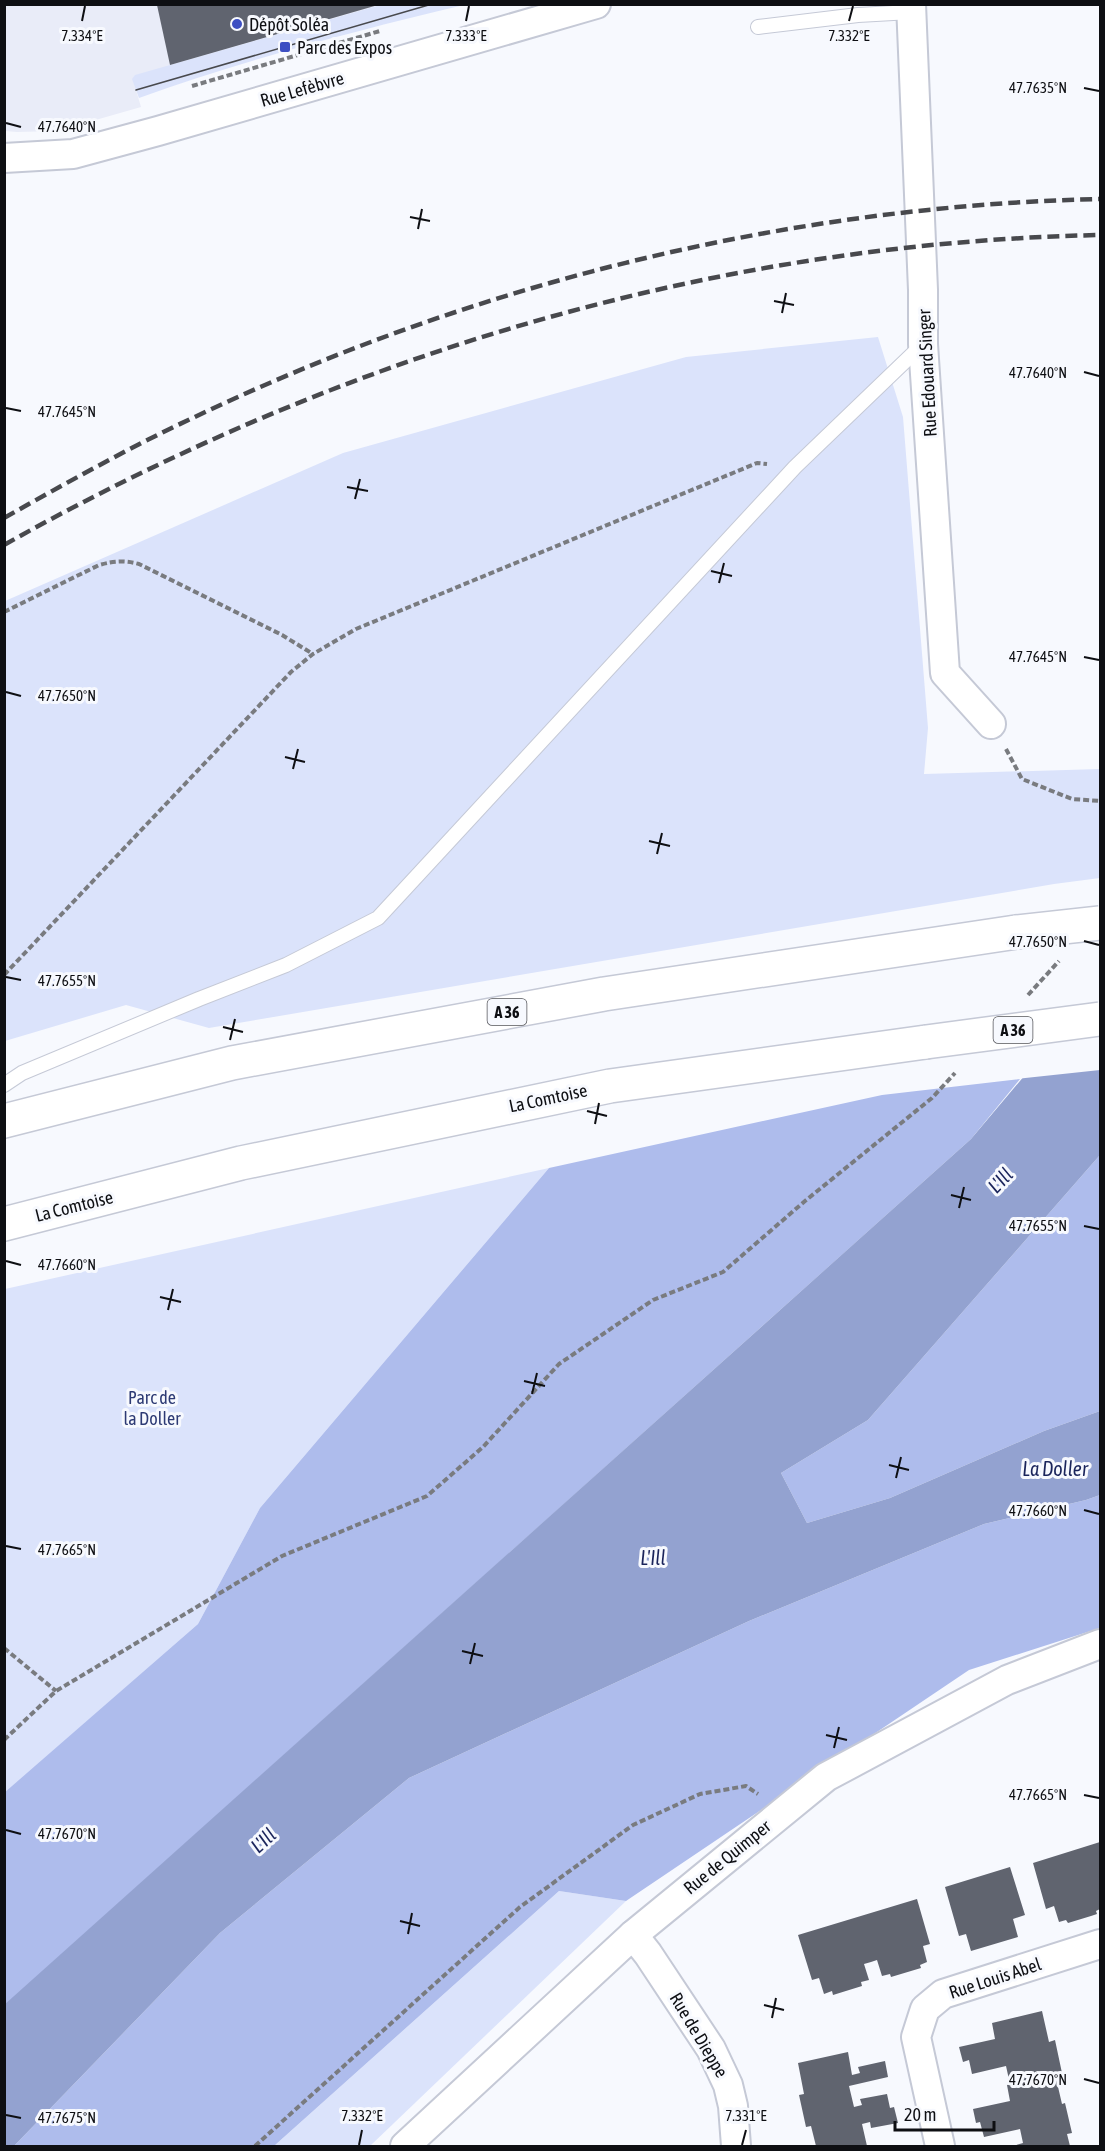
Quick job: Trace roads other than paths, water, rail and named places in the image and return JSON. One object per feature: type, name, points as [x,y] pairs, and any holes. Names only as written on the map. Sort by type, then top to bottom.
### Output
[{"type":"highway","name":"A 36","points":[[4,1121],[232,1063],[604,994],[1016,932],[1101,923]]},
{"type":"highway","name":"La Comtoise","points":[[4,1224],[241,1163],[610,1086],[1101,1018]]},
{"type":"street","name":"Rue Lefèbvre","points":[[4,158],[32,158],[84,151],[596,4]]},
{"type":"street","name":"Rue Edouard Singer","points":[[911,8],[923,290],[923,344],[945,673],[991,724]]},
{"type":"street","name":"Rue de Quimper","points":[[405,2146],[633,1935],[826,1777],[1007,1680],[1101,1644]]},
{"type":"street","name":"Rue de Dieppe","points":[[633,1935],[711,2049],[720,2067],[728,2085],[733,2106],[736,2146]]},
{"type":"street","name":"Rue Louis Abel","points":[[940,2146],[916,2037],[925,2009],[943,1994],[1101,1944]]},
{"type":"lane","points":[[758,27],[911,8]]},
{"type":"lane","points":[[4,1085],[22,1073],[286,965],[378,918],[795,467],[923,344]]},
{"type":"water","name":"L'Ill","points":[[1100,986],[1100,1155],[868,1420],[781,1473],[807,1523],[890,1498],[1044,1431],[1100,1411],[1100,1495],[984,1524],[749,1621],[409,1778],[220,1933],[14,2146],[5,2146],[4,2005],[971,1139]]},
{"type":"tram line","points":[[136,90],[432,4]]},
{"type":"railway","points":[[4,518],[149,439],[305,368],[414,326],[525,290],[638,260],[753,235],[868,217],[984,205],[1100,199]]},
{"type":"railway","points":[[4,545],[132,477],[263,418],[397,366],[533,322],[672,287],[813,260],[956,243],[1100,235]]},
{"type":"place","name":"Dépôt Soléa","points":[[237,24]]},
{"type":"place","name":"Parc des Expos","points":[[285,47]]},
{"type":"park label","name":"Parc de la Doller","points":[[152,1407]]},
{"type":"water label","name":"La Doller","points":[[1055,1468]]}]
